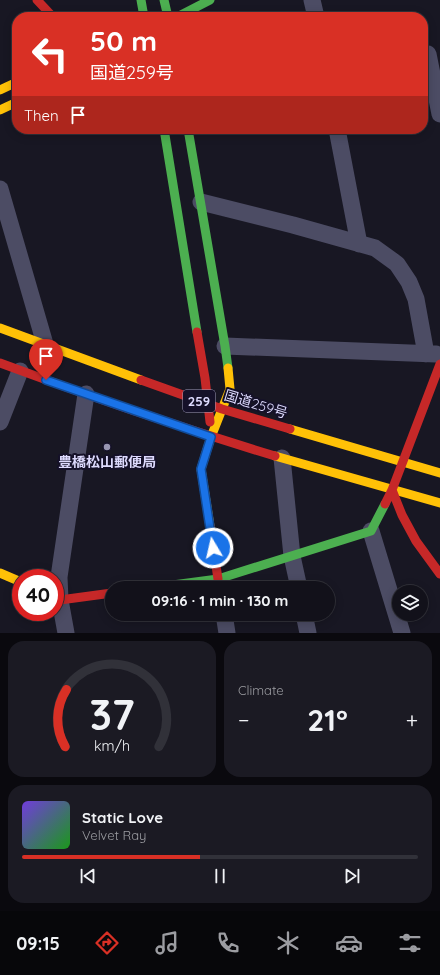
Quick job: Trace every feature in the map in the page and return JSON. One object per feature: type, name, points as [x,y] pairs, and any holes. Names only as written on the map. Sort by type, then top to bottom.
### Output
[{"type":"main road","points":[[37,0],[48,12]]},
{"type":"main road","points":[[141,0],[143,12]]},
{"type":"main road","points":[[164,0],[167,12]]},
{"type":"main road","points":[[187,12],[210,0]]},
{"type":"main road","points":[[0,90],[12,84]]},
{"type":"main road","points":[[0,110],[12,104]]},
{"type":"main road","points":[[165,134],[208,404],[211,437]]},
{"type":"main road","points":[[189,134],[225,346],[230,389],[211,437],[201,469],[219,581]]},
{"type":"main road","name":"国道259号","points":[[0,328],[222,409],[440,473]]},
{"type":"main road","name":"259","points":[[0,363],[211,437],[440,503]]},
{"type":"main road","points":[[227,581],[292,556],[371,530],[392,490],[440,364]]},
{"type":"main road","points":[[392,490],[402,515],[416,541],[440,574]]},
{"type":"main road","points":[[0,573],[12,578]]},
{"type":"main road","points":[[64,598],[105,594]]},
{"type":"street","points":[[312,0],[315,12]]},
{"type":"street","points":[[430,53],[440,114]]},
{"type":"street","points":[[339,134],[359,244]]},
{"type":"street","points":[[0,189],[45,344]]},
{"type":"street","points":[[201,202],[375,248],[397,264],[410,282],[433,354],[225,346]]},
{"type":"street","points":[[0,422],[20,371]]},
{"type":"street","points":[[60,569],[86,394]]},
{"type":"street","points":[[282,458],[292,556],[297,581]]},
{"type":"street","points":[[371,530],[402,633]]},
{"type":"street","points":[[225,621],[227,633]]},
{"type":"street","points":[[305,621],[308,633]]},
{"type":"traffic: fast","points":[[141,0],[143,12]]},
{"type":"traffic: fast","points":[[164,0],[167,12]]},
{"type":"traffic: fast","points":[[187,12],[210,0]]},
{"type":"traffic: fast","points":[[165,134],[197,332]]},
{"type":"traffic: fast","points":[[189,134],[228,368]]},
{"type":"traffic: fast","points":[[203,581],[218,579],[371,531],[385,504]]},
{"type":"traffic: slow","points":[[0,90],[12,84]]},
{"type":"traffic: slow","points":[[0,110],[12,104]]},
{"type":"traffic: slow","points":[[0,328],[141,380]]},
{"type":"traffic: slow","points":[[210,526],[201,469],[211,437],[230,389],[228,368]]},
{"type":"traffic: slow","points":[[290,429],[440,473]]},
{"type":"traffic: slow","points":[[275,456],[440,503]]},
{"type":"traffic: slow","points":[[0,573],[12,578]]},
{"type":"traffic: jam","points":[[37,0],[48,12]]},
{"type":"traffic: jam","points":[[197,332],[205,378],[210,422]]},
{"type":"traffic: jam","points":[[0,363],[137,412],[275,456]]},
{"type":"traffic: jam","points":[[385,504],[392,490],[440,364]]},
{"type":"traffic: jam","points":[[141,380],[222,409],[290,429]]},
{"type":"traffic: jam","points":[[392,490],[402,515],[416,541],[440,574]]},
{"type":"traffic: jam","points":[[210,526],[218,579]]},
{"type":"traffic: jam","points":[[64,599],[105,594]]},
{"type":"place","name":"豊橋松山郵便局","points":[[107,447]]},
{"type":"route","points":[[46,380],[211,437],[201,469],[213,548]]}]
